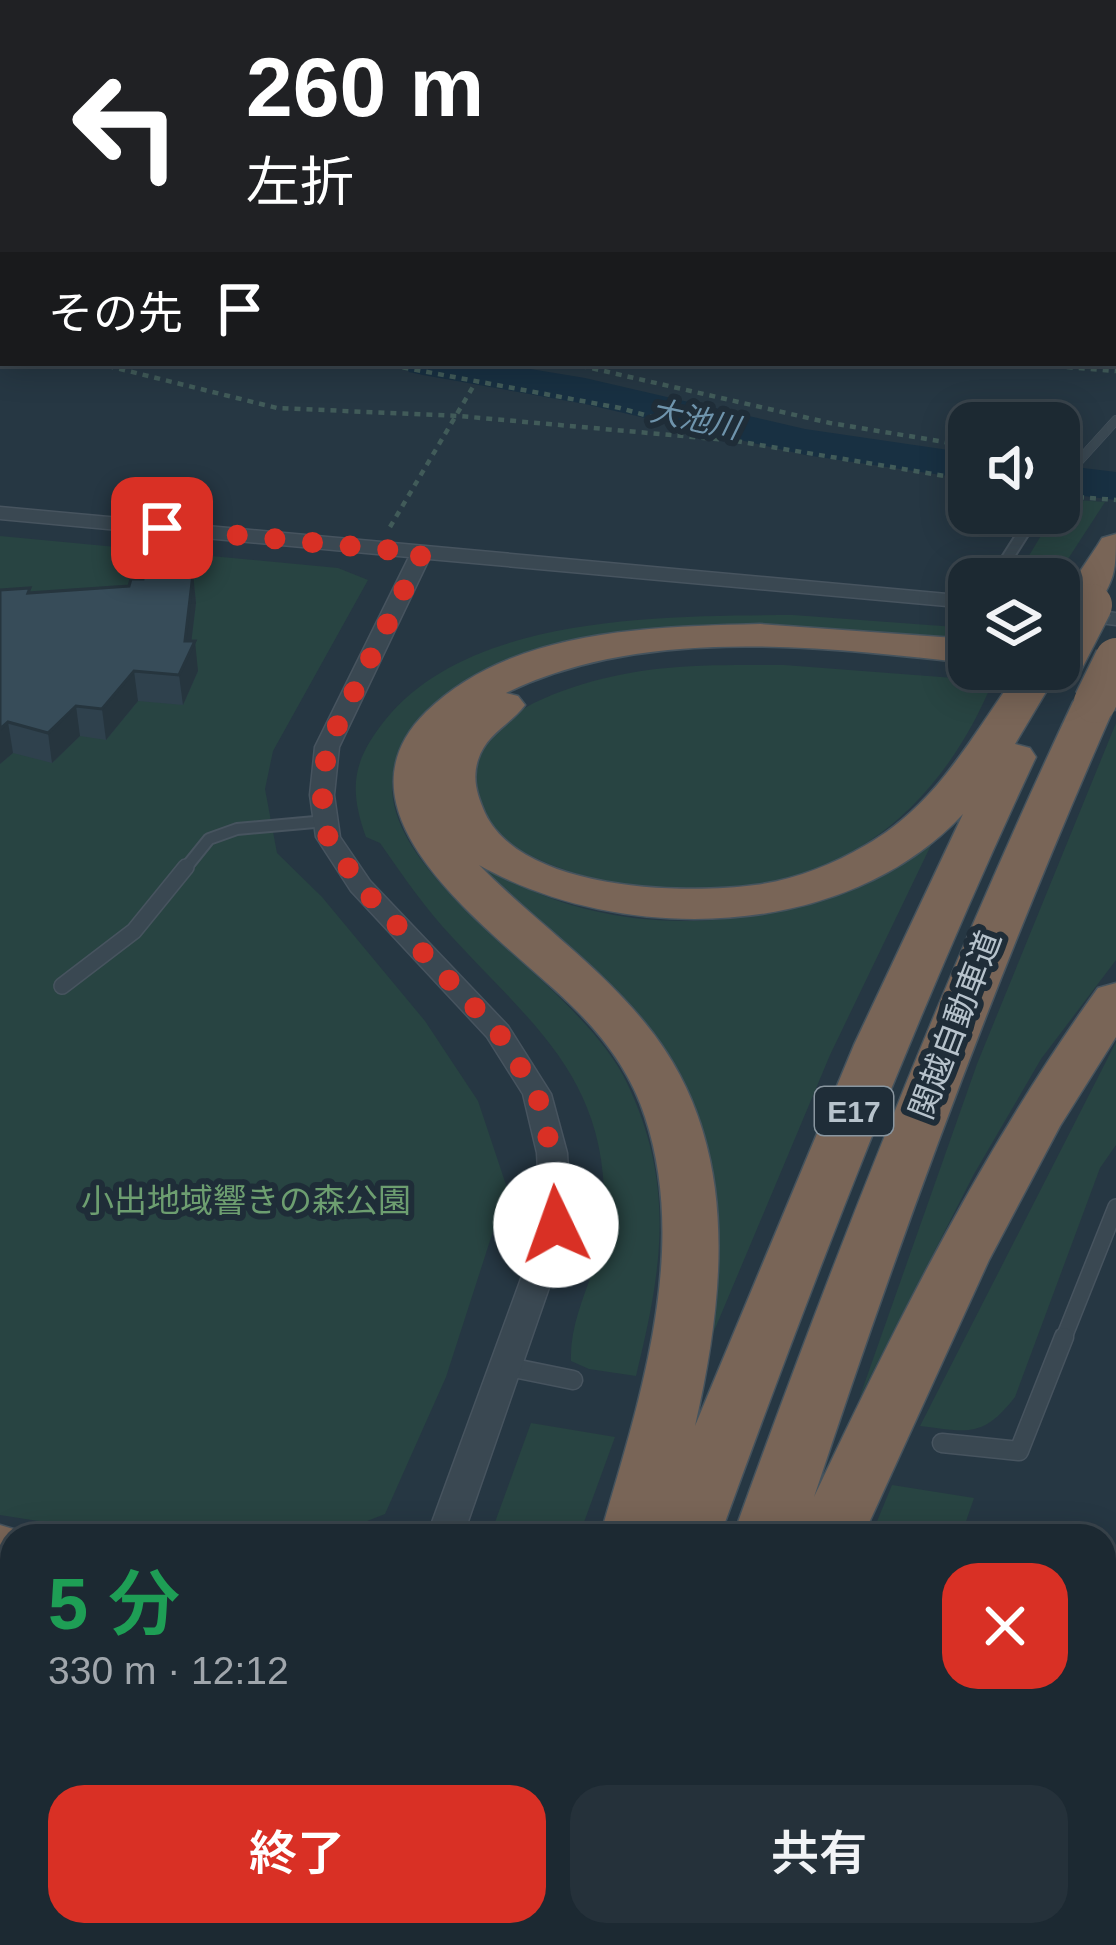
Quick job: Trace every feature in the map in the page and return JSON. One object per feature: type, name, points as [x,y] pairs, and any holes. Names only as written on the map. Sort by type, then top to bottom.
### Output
[{"type":"highway","points":[[1081,615],[1116,546]]},
{"type":"highway","name":"関越自動車道","points":[[1081,615],[1116,563]]},
{"type":"highway","points":[[637,1524],[670,1394],[688,1288],[689,1199],[673,1116],[636,1045],[610,1013],[473,886],[431,836],[414,791],[418,749],[432,728],[473,692],[534,664],[600,648],[683,639],[780,637],[948,649]]},
{"type":"highway","points":[[948,666],[755,653],[669,658],[583,672],[507,702],[470,731],[453,766],[456,806],[485,843],[535,875],[566,887],[645,902],[690,904],[781,895],[860,868],[926,825],[1060,690]]},
{"type":"highway","name":"関越自動車道","points":[[691,1524],[875,1060],[965,854],[1065,690]]},
{"type":"highway","name":"関越自動車道","points":[[771,1524],[931,1084],[1013,878],[1069,690]]},
{"type":"highway","points":[[835,1524],[995,1191],[1041,1110],[1116,999]]},
{"type":"street","points":[[0,513],[948,600]]},
{"type":"street","points":[[422,553],[327,747],[322,795],[328,837],[360,886],[498,1032],[537,1094],[552,1153],[556,1225],[449,1524]]},
{"type":"lane","points":[[1080,462],[1116,420]]},
{"type":"lane","points":[[62,986],[134,931],[209,839],[237,829],[326,821]]},
{"type":"lane","points":[[942,1443],[1019,1451],[1116,1207]]},
{"type":"lane","points":[[504,1366],[573,1380]]},
{"type":"path","points":[[108,366],[277,408],[459,416],[737,441],[948,476]]},
{"type":"path","points":[[396,366],[620,408],[737,441]]},
{"type":"path","points":[[582,366],[811,419],[948,442]]},
{"type":"path","points":[[1055,366],[1116,371]]},
{"type":"path","points":[[377,548],[477,380]]},
{"type":"path","points":[[1080,496],[1116,500]]},
{"type":"green space","points":[[1080,500],[1105,502],[1069,558],[1028,558],[1042,534],[1080,534]]},
{"type":"green space","name":"小出地域響きの森公園","points":[[0,536],[338,568],[368,580],[273,751],[265,789],[277,853],[322,897],[425,1021],[478,1101],[507,1188],[446,1377],[385,1514],[360,1524],[57,1524],[0,1515]]},
{"type":"green space","points":[[793,615],[948,626],[948,641],[762,628],[474,679],[412,732],[392,783],[405,833],[440,883],[592,1032],[627,1083],[643,1121],[653,1157],[660,1228],[652,1300],[636,1376],[589,1369],[571,1361],[575,1325],[598,1255],[604,1219],[603,1171],[581,1093],[539,1030],[443,927],[380,843],[366,837],[356,789],[360,761],[386,719],[423,684],[468,658],[575,628],[689,617]]},
{"type":"green space","points":[[784,665],[948,678],[948,690],[989,690],[968,733],[937,778],[902,815],[863,846],[818,868],[769,883],[716,890],[598,880],[527,854],[493,828],[474,783],[478,754],[496,729],[556,693],[626,674],[688,666]]},
{"type":"green space","points":[[1116,723],[1116,960],[1041,1059],[974,1174],[859,1399],[977,1064]]},
{"type":"green space","points":[[933,841],[830,1055],[704,1355],[719,1239],[704,1137],[677,1076],[471,859],[528,889],[578,907],[631,918],[684,921],[789,908],[888,869]]},
{"type":"green space","points":[[1116,1042],[1116,1145],[1100,1168],[1015,1397],[984,1426],[951,1430],[920,1426]]},
{"type":"green space","points":[[531,1423],[615,1437],[583,1524],[494,1524]]},
{"type":"green space","points":[[892,1485],[974,1498],[965,1524],[876,1524]]},
{"type":"building","points":[[175,563],[175,575],[193,574],[185,641],[195,641],[179,675],[134,671],[102,709],[76,706],[48,733],[8,722],[0,729],[0,590],[30,588],[28,593],[129,586],[131,579],[143,579],[144,568]]},
{"type":"waterway","name":"大池川","points":[[440,366],[585,391],[805,442],[948,463]]},
{"type":"waterway","name":"大池川","points":[[1080,482],[1116,486]]},
{"type":"route","points":[[162,528],[422,553],[327,747],[322,795],[328,837],[360,886],[498,1032],[537,1094],[552,1153],[556,1225]]}]
